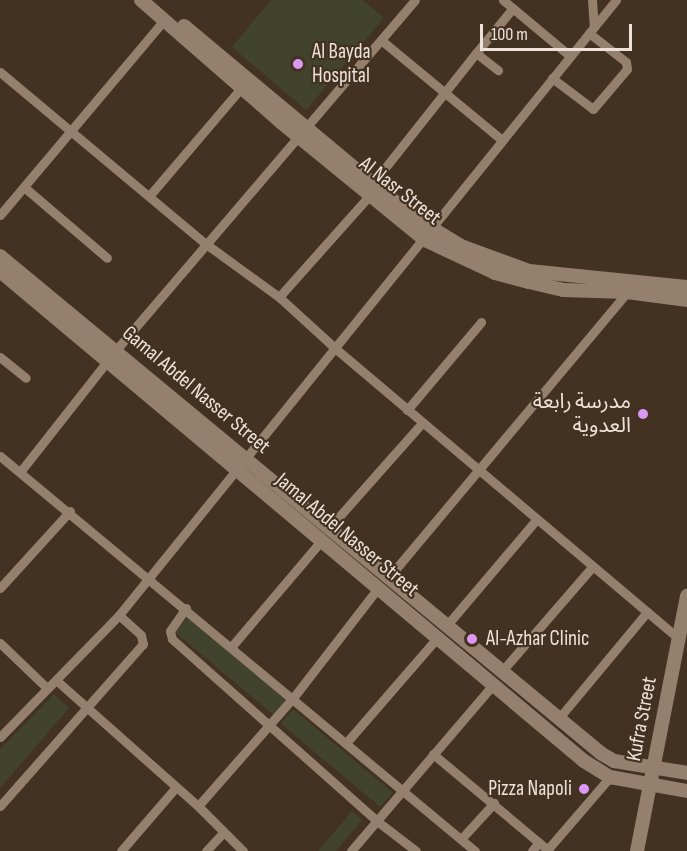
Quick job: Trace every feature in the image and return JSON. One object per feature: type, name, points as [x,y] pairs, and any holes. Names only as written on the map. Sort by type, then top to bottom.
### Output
[{"type":"street","name":"Al Nasr Street","points":[[141,0],[427,234],[495,273],[563,290],[627,292],[687,300]]},
{"type":"street","name":"Al Nasr Street","points":[[153,0],[241,88],[301,131]]},
{"type":"street","points":[[20,472],[112,356],[301,131],[415,0]]},
{"type":"street","points":[[503,0],[570,56]]},
{"type":"street","points":[[552,78],[593,109],[627,69],[626,62],[592,30],[592,0]]},
{"type":"street","points":[[0,737],[119,615],[616,0]]},
{"type":"street","points":[[279,297],[371,189],[513,8]]},
{"type":"street","points":[[0,215],[164,20]]},
{"type":"street","points":[[381,40],[502,140]]},
{"type":"street","points":[[476,53],[498,70]]},
{"type":"street","points":[[0,72],[206,244],[279,297],[422,423],[679,639]]},
{"type":"street","points":[[150,195],[241,88]]},
{"type":"street","points":[[24,187],[107,258]]},
{"type":"street","name":"Al Nasr Street","points":[[427,234],[529,271],[687,287]]},
{"type":"street","name":"Gamal Abdel Nasser Street","points":[[0,256],[112,356]]},
{"type":"street","name":"Jamal Abdel Nasser Street","points":[[0,271],[112,356],[240,463],[321,541],[584,761],[609,777],[687,791]]},
{"type":"street","points":[[388,577],[627,292]]},
{"type":"street","points":[[407,410],[481,322]]},
{"type":"street","points":[[0,357],[26,378]]},
{"type":"street","points":[[329,528],[422,423]]},
{"type":"street","points":[[0,456],[70,511],[475,851]]},
{"type":"street","name":"Gamal Abdel Nasser Street","points":[[240,463],[329,528],[559,718],[614,760],[687,773]]},
{"type":"street","points":[[0,588],[70,511]]},
{"type":"street","points":[[447,626],[536,520]]},
{"type":"street","points":[[232,646],[321,541]]},
{"type":"street","points":[[502,671],[592,567]]},
{"type":"street","points":[[198,806],[293,698],[378,588]]},
{"type":"street","name":"Kufra Street","points":[[637,851],[687,596]]},
{"type":"street","points":[[186,608],[170,631],[171,639],[377,821],[416,851]]},
{"type":"street","points":[[559,718],[648,612]]},
{"type":"street","points":[[0,806],[143,644],[141,635],[119,615]]},
{"type":"street","points":[[346,743],[437,638]]},
{"type":"street","points":[[0,643],[47,688]]},
{"type":"street","points":[[56,680],[198,806],[243,851]]},
{"type":"street","points":[[351,851],[493,685]]},
{"type":"street","points":[[433,754],[549,850],[609,777]]},
{"type":"street","points":[[121,851],[176,787]]},
{"type":"street","points":[[461,839],[494,803]]},
{"type":"street","points":[[206,851],[223,833]]},
{"type":"street","points":[[532,851],[539,842]]},
{"type":"green space","name":"Al Bayda Hospital","points":[[271,0],[363,0],[384,18],[306,110],[232,47]]},
{"type":"green space","points":[[188,617],[286,699],[273,715],[175,632]]},
{"type":"green space","points":[[54,694],[69,708],[0,788],[0,749]]},
{"type":"green space","points":[[293,709],[393,793],[380,807],[281,724]]},
{"type":"green space","points":[[352,811],[362,820],[336,851],[318,851]]},
{"type":"place","name":"Al Bayda Hospital","points":[[298,64]]},
{"type":"place","name":"مدرسة رابعة العدوية","points":[[643,414]]},
{"type":"place","name":"Al-Azhar Clinic","points":[[472,639]]},
{"type":"place","name":"Pizza Napoli","points":[[584,789]]}]
